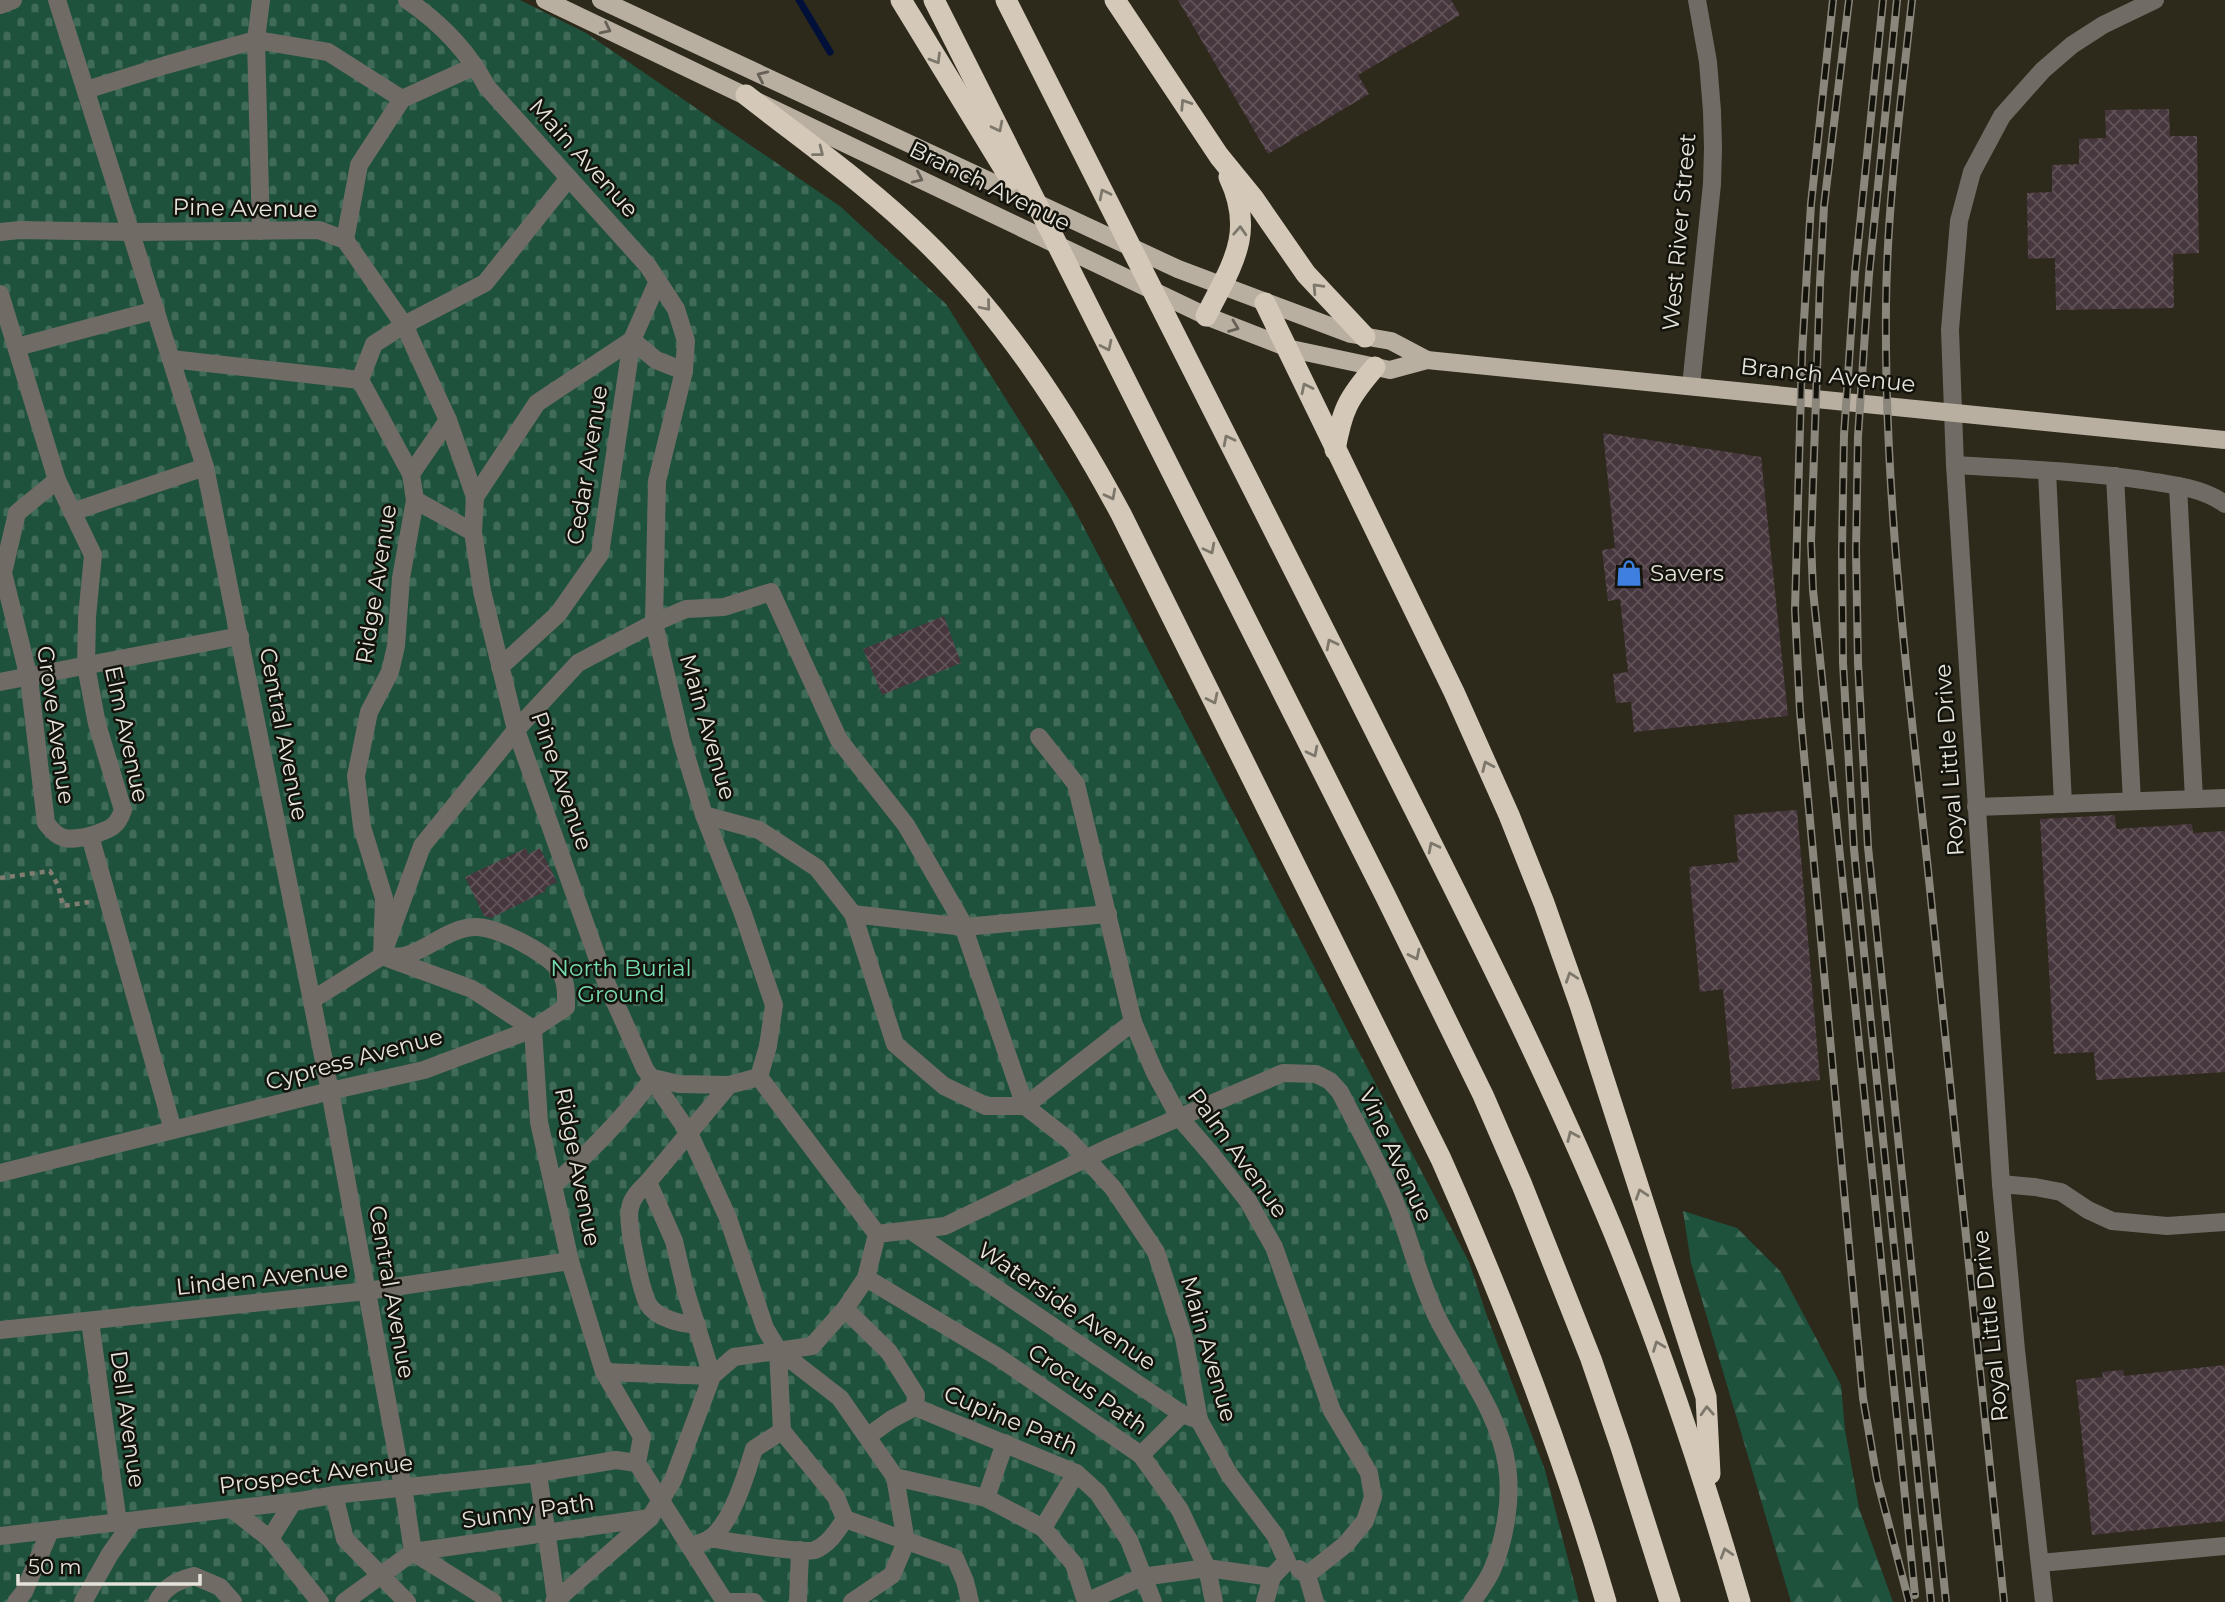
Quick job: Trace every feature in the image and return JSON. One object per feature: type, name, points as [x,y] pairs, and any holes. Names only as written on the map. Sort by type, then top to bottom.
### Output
[{"type":"highway","points":[[901,0],[979,131],[1077,285]]},
{"type":"highway","points":[[934,0],[1483,1095],[1591,1359],[1670,1602]]},
{"type":"highway","points":[[1006,0],[1543,1070],[1647,1317],[1678,1401],[1740,1602]]},
{"type":"highway","points":[[1115,0],[1219,156],[1254,199],[1311,282],[1365,337]]},
{"type":"highway","points":[[746,95],[896,214],[958,275],[1000,323],[1025,357],[1096,467],[1441,1159],[1471,1226],[1535,1387],[1584,1526],[1606,1602]]},
{"type":"highway","points":[[1206,316],[1237,252],[1241,231],[1239,203],[1219,156]]},
{"type":"highway","points":[[1265,303],[1489,769],[1558,942],[1706,1397],[1711,1504]]},
{"type":"highway","points":[[1335,450],[1340,421],[1347,403],[1376,368]]},
{"type":"main road","name":"Branch Avenue","points":[[545,0],[1171,301],[1286,347],[1390,370],[1427,360],[2225,440]]},
{"type":"main road","name":"Branch Avenue","points":[[601,0],[1178,269],[1351,334],[1391,341],[1427,360]]},
{"type":"street","points":[[0,5],[13,0]]},
{"type":"street","name":"Central Avenue","points":[[57,0],[205,467],[330,1091],[404,1490]]},
{"type":"street","points":[[261,0],[256,40],[261,231]]},
{"type":"street","name":"Main Avenue","points":[[407,0],[434,19],[475,66],[487,87],[648,266],[676,309],[686,341],[684,371],[657,481],[654,623],[681,739],[704,815],[759,830],[817,868],[853,914],[894,1044],[943,1086],[986,1106],[1025,1106],[1070,1141],[1113,1188],[1156,1252],[1184,1338],[1190,1417],[1229,1475],[1275,1535],[1287,1561]]},
{"type":"street","name":"West River Street","points":[[1691,386],[1712,184],[1713,148],[1708,62],[1697,0]]},
{"type":"street","name":"Royal Little Drive","points":[[2044,1602],[2015,1350],[2001,1185],[1955,465],[1950,330],[1959,221],[1972,172],[2002,116],[2043,70],[2072,45],[2103,25],[2155,0]]},
{"type":"street","points":[[86,90],[256,40],[328,52],[402,99]]},
{"type":"street","points":[[345,240],[359,165],[402,99],[475,66]]},
{"type":"street","points":[[171,359],[360,380],[374,344],[404,325],[485,283],[569,178]]},
{"type":"street","name":"Pine Avenue","points":[[0,232],[319,230],[345,240],[404,325],[448,420],[475,497],[473,532],[482,591],[516,730],[606,982],[645,1069],[689,1133],[728,1217],[765,1328],[778,1350],[840,1398],[868,1436],[895,1477],[906,1542]]},
{"type":"street","name":"Cedar Avenue","points":[[500,667],[558,614],[600,554],[632,340],[658,281]]},
{"type":"street","name":"Elm Avenue","points":[[0,293],[57,480],[93,555],[86,666],[97,724],[123,810],[119,822],[110,829],[90,836]]},
{"type":"street","points":[[17,347],[156,310]]},
{"type":"street","points":[[475,497],[537,403],[632,340],[656,360],[684,371]]},
{"type":"street","name":"Ridge Avenue","points":[[360,380],[411,474],[415,500],[401,578],[396,646],[390,672],[369,712],[356,776],[362,828],[384,898],[382,956]]},
{"type":"street","points":[[411,474],[448,420]]},
{"type":"street","points":[[1955,465],[2115,476],[2178,486],[2215,497],[2225,504]]},
{"type":"street","points":[[72,512],[205,467]]},
{"type":"street","points":[[2047,471],[2063,804]]},
{"type":"street","points":[[2115,476],[2133,801]]},
{"type":"street","name":"Grove Avenue","points":[[57,480],[17,513],[3,573],[29,678],[46,823],[55,836],[69,839],[90,836]]},
{"type":"street","points":[[2178,486],[2194,799]]},
{"type":"street","points":[[415,500],[473,532]]},
{"type":"street","points":[[312,1000],[382,956],[422,846],[516,730],[578,663],[686,609],[724,607],[771,592],[839,740],[906,825],[964,927],[1025,1106],[1133,1022]]},
{"type":"street","points":[[0,682],[240,636]]},
{"type":"street","name":"Palm Avenue","points":[[1039,737],[1076,784],[1133,1022],[1155,1073],[1179,1117],[1248,1201],[1274,1247],[1332,1411],[1370,1473],[1373,1497],[1365,1521],[1346,1544],[1307,1575]]},
{"type":"street","points":[[1976,807],[2225,798]]},
{"type":"street","points":[[704,815],[774,1004],[768,1046],[759,1077]]},
{"type":"street","points":[[90,836],[173,1130]]},
{"type":"street","points":[[853,914],[964,927],[1108,914]]},
{"type":"street","name":"Cypress Avenue","points":[[0,1173],[424,1070],[533,1029],[566,1007],[566,990],[561,972],[547,957],[502,933],[475,926],[452,932],[404,956],[382,956]]},
{"type":"street","points":[[382,956],[472,989],[533,1029]]},
{"type":"street","name":"Ridge Avenue","points":[[533,1029],[539,1122],[570,1261],[604,1372],[642,1437],[637,1463]]},
{"type":"street","name":"Vine Avenue","points":[[877,1234],[945,1226],[1086,1159],[1283,1073],[1317,1074],[1330,1081],[1340,1092],[1392,1196],[1436,1314],[1486,1402],[1507,1465],[1508,1486],[1502,1538],[1492,1571],[1472,1602]]},
{"type":"street","points":[[553,1186],[634,1104],[653,1078],[679,1084],[729,1085],[759,1077]]},
{"type":"street","points":[[555,1601],[650,1518],[673,1480],[712,1376],[734,1357],[812,1346],[845,1308],[866,1278],[877,1234],[759,1077]]},
{"type":"street","points":[[697,1324],[670,1321],[649,1306],[637,1268],[629,1211],[634,1197],[729,1085]]},
{"type":"street","points":[[648,1182],[674,1241],[686,1292],[712,1376]]},
{"type":"street","points":[[2001,1185],[2061,1192],[2088,1210],[2112,1221],[2167,1226],[2225,1222]]},
{"type":"street","name":"Waterside Avenue","points":[[910,1230],[1190,1417]]},
{"type":"street","name":"Linden Avenue","points":[[0,1330],[367,1291],[570,1261]]},
{"type":"street","name":"Crocus Path","points":[[866,1278],[998,1357],[1141,1455],[1180,1510],[1207,1568],[1214,1602]]},
{"type":"street","points":[[845,1308],[889,1352],[916,1395],[915,1407]]},
{"type":"street","name":"Dell Avenue","points":[[90,1321],[126,1522]]},
{"type":"street","points":[[778,1350],[782,1431],[836,1497],[845,1519],[955,1558],[970,1602]]},
{"type":"street","points":[[604,1372],[712,1376]]},
{"type":"street","name":"Cupine Path","points":[[868,1436],[915,1407],[1076,1473],[1098,1493],[1129,1540],[1153,1602]]},
{"type":"street","points":[[1141,1455],[1190,1417]]},
{"type":"street","points":[[690,1547],[710,1538],[740,1494],[754,1448],[782,1431]]},
{"type":"street","points":[[986,1498],[1005,1443]]},
{"type":"street","name":"Prospect Avenue","points":[[0,1536],[334,1495],[404,1490],[616,1460],[637,1463]]},
{"type":"street","points":[[637,1463],[725,1602],[754,1602]]},
{"type":"street","points":[[538,1473],[555,1601]]},
{"type":"street","points":[[1042,1528],[1076,1473]]},
{"type":"street","points":[[895,1477],[986,1498],[1042,1528],[1074,1564],[1086,1602],[1142,1577],[1207,1568],[1272,1577]]},
{"type":"street","points":[[404,1490],[412,1552]]},
{"type":"street","points":[[334,1495],[345,1539],[407,1602]]},
{"type":"street","points":[[270,1539],[293,1502]]},
{"type":"street","points":[[232,1509],[270,1539],[320,1602]]},
{"type":"street","name":"Sunny Path","points":[[412,1552],[650,1518]]},
{"type":"street","points":[[710,1538],[812,1551],[830,1541],[845,1519]]},
{"type":"street","points":[[83,1602],[126,1522]]},
{"type":"street","points":[[16,1602],[24,1592],[50,1531]]},
{"type":"street","points":[[852,1602],[892,1575],[906,1542]]},
{"type":"street","points":[[2040,1563],[2225,1546]]},
{"type":"street","points":[[798,1602],[800,1550]]},
{"type":"street","points":[[344,1602],[412,1552]]},
{"type":"street","points":[[412,1552],[494,1602]]},
{"type":"street","points":[[1265,1602],[1272,1577],[1287,1561],[1307,1575],[1315,1602]]},
{"type":"street","points":[[157,1602],[164,1590],[178,1581],[194,1576],[220,1587],[233,1602]]},
{"type":"path","points":[[0,878],[50,871],[58,885],[63,906],[107,898]]},
{"type":"green space","name":"North Burial Ground","points":[[0,0],[520,0],[586,33],[841,207],[946,304],[1070,501],[1469,1262],[1545,1470],[1579,1602],[0,1602]]},
{"type":"green space","points":[[1683,1211],[1737,1228],[1781,1272],[1841,1385],[1845,1430],[1859,1508],[1893,1602],[1791,1602],[1691,1263]]},
{"type":"building","points":[[1178,0],[1451,0],[1460,15],[1358,75],[1369,94],[1268,154]]},
{"type":"building","points":[[2169,109],[2170,136],[2197,136],[2199,253],[2173,254],[2174,308],[2056,310],[2055,258],[2028,259],[2027,193],[2052,192],[2052,165],[2079,164],[2079,139],[2106,138],[2105,110]]},
{"type":"building","points":[[1603,433],[1761,457],[1788,716],[1634,732],[1631,702],[1616,703],[1613,674],[1628,672],[1620,599],[1608,601],[1602,550],[1615,548]]},
{"type":"building","points":[[944,616],[961,663],[882,695],[863,649]]},
{"type":"building","points":[[1797,810],[1820,1080],[1732,1089],[1723,989],[1700,992],[1689,867],[1738,862],[1734,815]]},
{"type":"building","points":[[2115,815],[2116,829],[2192,824],[2193,833],[2225,831],[2225,1072],[2096,1080],[2094,1052],[2054,1054],[2040,819]]},
{"type":"building","points":[[526,848],[528,854],[540,848],[557,882],[545,888],[546,891],[491,918],[484,916],[465,877]]},
{"type":"building","points":[[2225,1365],[2225,1521],[2092,1535],[2076,1380],[2103,1377],[2102,1372],[2123,1370],[2124,1376]]},
{"type":"waterway","points":[[799,0],[830,52]]},
{"type":"railway","points":[[1833,0],[1811,204],[1802,354],[1795,610],[1800,711],[1863,1398],[1877,1479],[1909,1602]]},
{"type":"railway","points":[[1849,0],[1824,206],[1811,542],[1813,590],[1915,1595]]},
{"type":"railway","points":[[1883,0],[1855,273],[1844,435],[1843,663],[1854,849],[1931,1602]]},
{"type":"railway","points":[[1897,0],[1869,274],[1858,436],[1858,663],[1868,847],[1946,1602]]},
{"type":"railway","points":[[1912,0],[1895,153],[1887,268],[1886,377],[1893,518],[1905,659],[2004,1602]]},
{"type":"place","name":"Savers","points":[[1629,573]]}]
